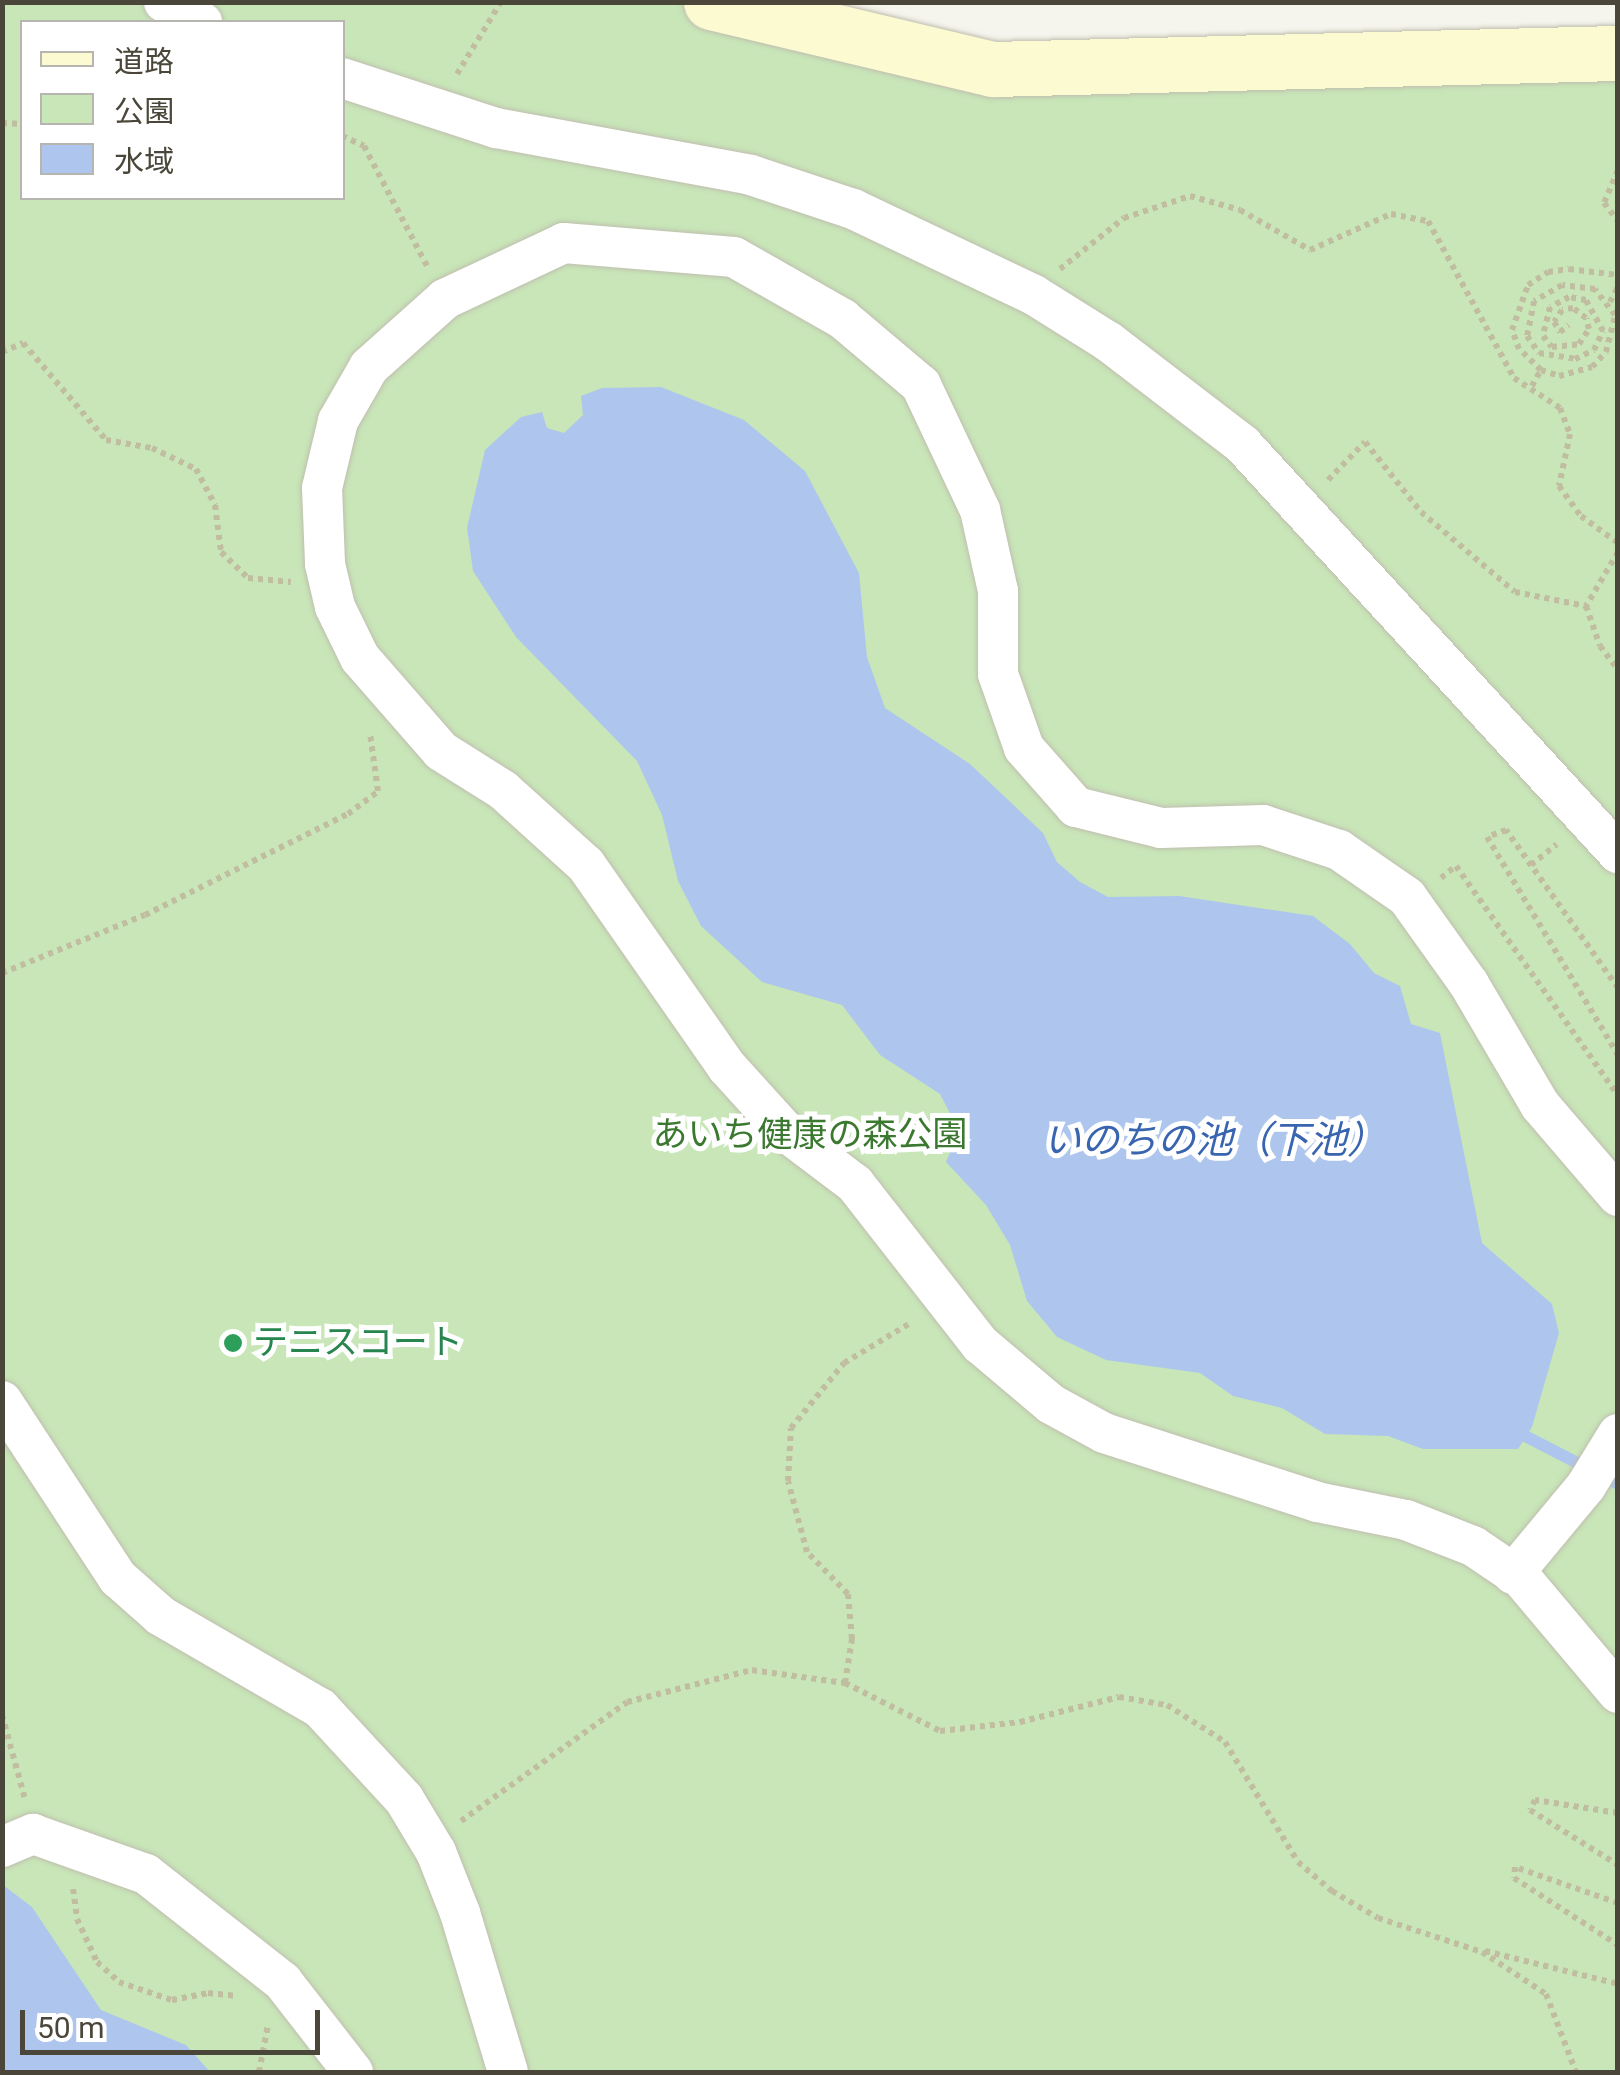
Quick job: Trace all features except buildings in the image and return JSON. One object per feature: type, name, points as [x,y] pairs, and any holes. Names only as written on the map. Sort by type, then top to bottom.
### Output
[{"type":"street","points":[[164,2],[198,20]]},
{"type":"street","points":[[711,2],[993,69],[1618,53]]},
{"type":"street","points":[[345,79],[496,128],[751,175],[854,209],[1034,295],[1108,342],[1242,444],[1618,853]]},
{"type":"street","points":[[1618,1196],[1540,1104],[1469,984],[1408,897],[1339,850],[1263,825],[1161,828],[1076,807],[1024,748],[998,674],[998,591],[980,510],[921,385],[843,319],[734,257],[631,245],[564,243],[445,299],[369,367],[338,421],[322,488],[330,586],[360,658],[386,695],[441,751],[503,790],[586,865],[727,1067],[785,1132],[874,1204],[942,1304],[1051,1404],[1104,1434],[1317,1502],[1406,1520],[1473,1546],[1513,1574],[1565,1625],[1618,1694]]},
{"type":"street","points":[[2,1401],[118,1578],[161,1616],[320,1708],[360,1745],[430,1842],[460,1913],[508,2072]]},
{"type":"street","points":[[1513,1574],[1586,1486],[1617,1435]]},
{"type":"street","points":[[18,1841],[83,1850],[146,1874],[240,1942],[283,1982],[353,2072]]},
{"type":"path","points":[[436,110],[501,2]]},
{"type":"path","points":[[345,137],[364,146],[445,299]]},
{"type":"path","points":[[1618,170],[1604,202],[1618,220]]},
{"type":"path","points":[[1034,295],[1124,218],[1190,196],[1240,210],[1310,250],[1390,214],[1428,220],[1514,378],[1532,386],[1560,408],[1570,434],[1560,486],[1581,516],[1618,543]]},
{"type":"path","points":[[1618,276],[1569,269],[1548,272],[1528,285],[1512,330],[1519,349],[1541,370],[1558,376],[1592,367],[1614,334],[1610,302],[1618,287]]},
{"type":"path","points":[[1570,325],[1560,332],[1554,322],[1562,310],[1573,308],[1586,318],[1588,329],[1579,344],[1552,347],[1542,322],[1550,306],[1569,297],[1586,300],[1603,330],[1594,350],[1575,360],[1539,353],[1528,336],[1534,301],[1548,288],[1577,282],[1610,302]]},
{"type":"path","points":[[2,352],[23,343],[106,440],[152,448],[196,469],[214,505],[221,552],[248,578],[330,586]]},
{"type":"path","points":[[1532,386],[1541,370]]},
{"type":"path","points":[[1301,508],[1365,442],[1421,512],[1515,592],[1586,606]]},
{"type":"path","points":[[1618,552],[1586,606],[1600,646],[1618,670]]},
{"type":"path","points":[[2,973],[145,915],[348,814],[378,790],[370,732],[386,695]]},
{"type":"path","points":[[1618,988],[1506,830],[1488,837],[1618,1055]]},
{"type":"path","points":[[845,1683],[852,1639],[848,1594],[807,1552],[788,1482],[791,1428],[844,1363],[942,1304]]},
{"type":"path","points":[[430,1842],[627,1702],[752,1670],[845,1683],[940,1732],[1020,1722],[1119,1697],[1168,1705],[1225,1742],[1298,1862],[1332,1891],[1378,1918],[1482,1952],[1546,1994],[1576,2072]]},
{"type":"path","points":[[2,1715],[18,1841]]},
{"type":"path","points":[[1618,1813],[1536,1800],[1530,1810],[1618,1865]]},
{"type":"path","points":[[83,1850],[72,1884],[77,1918],[97,1962],[118,1982],[172,2000],[208,1993],[247,1998]]},
{"type":"path","points":[[1618,1902],[1515,1867],[1514,1878],[1618,1945]]},
{"type":"path","points":[[1450,1942],[1618,1984]]},
{"type":"path","points":[[258,2010],[268,2022],[259,2072]]},
{"type":"green space","name":"あいち健康の森公園","points":[[711,2],[993,69],[1617,79],[1617,2072],[3,2072],[3,3]]},
{"type":"water","name":"いのちの池（下池）","points":[[661,387],[744,420],[805,471],[859,573],[867,657],[885,708],[970,764],[1043,833],[1057,862],[1080,882],[1108,897],[1179,896],[1313,916],[1350,944],[1374,973],[1400,986],[1411,1024],[1440,1033],[1482,1243],[1552,1304],[1559,1333],[1532,1427],[1518,1449],[1423,1449],[1388,1436],[1325,1434],[1282,1408],[1233,1396],[1200,1373],[1106,1360],[1057,1337],[1027,1301],[1010,1245],[986,1205],[946,1162],[959,1131],[940,1094],[880,1055],[842,1005],[762,982],[701,926],[678,881],[662,815],[637,761],[516,637],[473,571],[467,528],[485,450],[521,417],[542,412],[547,428],[564,433],[583,415],[581,396],[602,388]]},
{"type":"water","points":[[3,1885],[32,1907],[101,2010],[186,2045],[210,2072],[3,2072]]},
{"type":"waterway","points":[[1527,1437],[1618,1484]]},
{"type":"place","name":"テニスコート","points":[[233,1343]]}]
